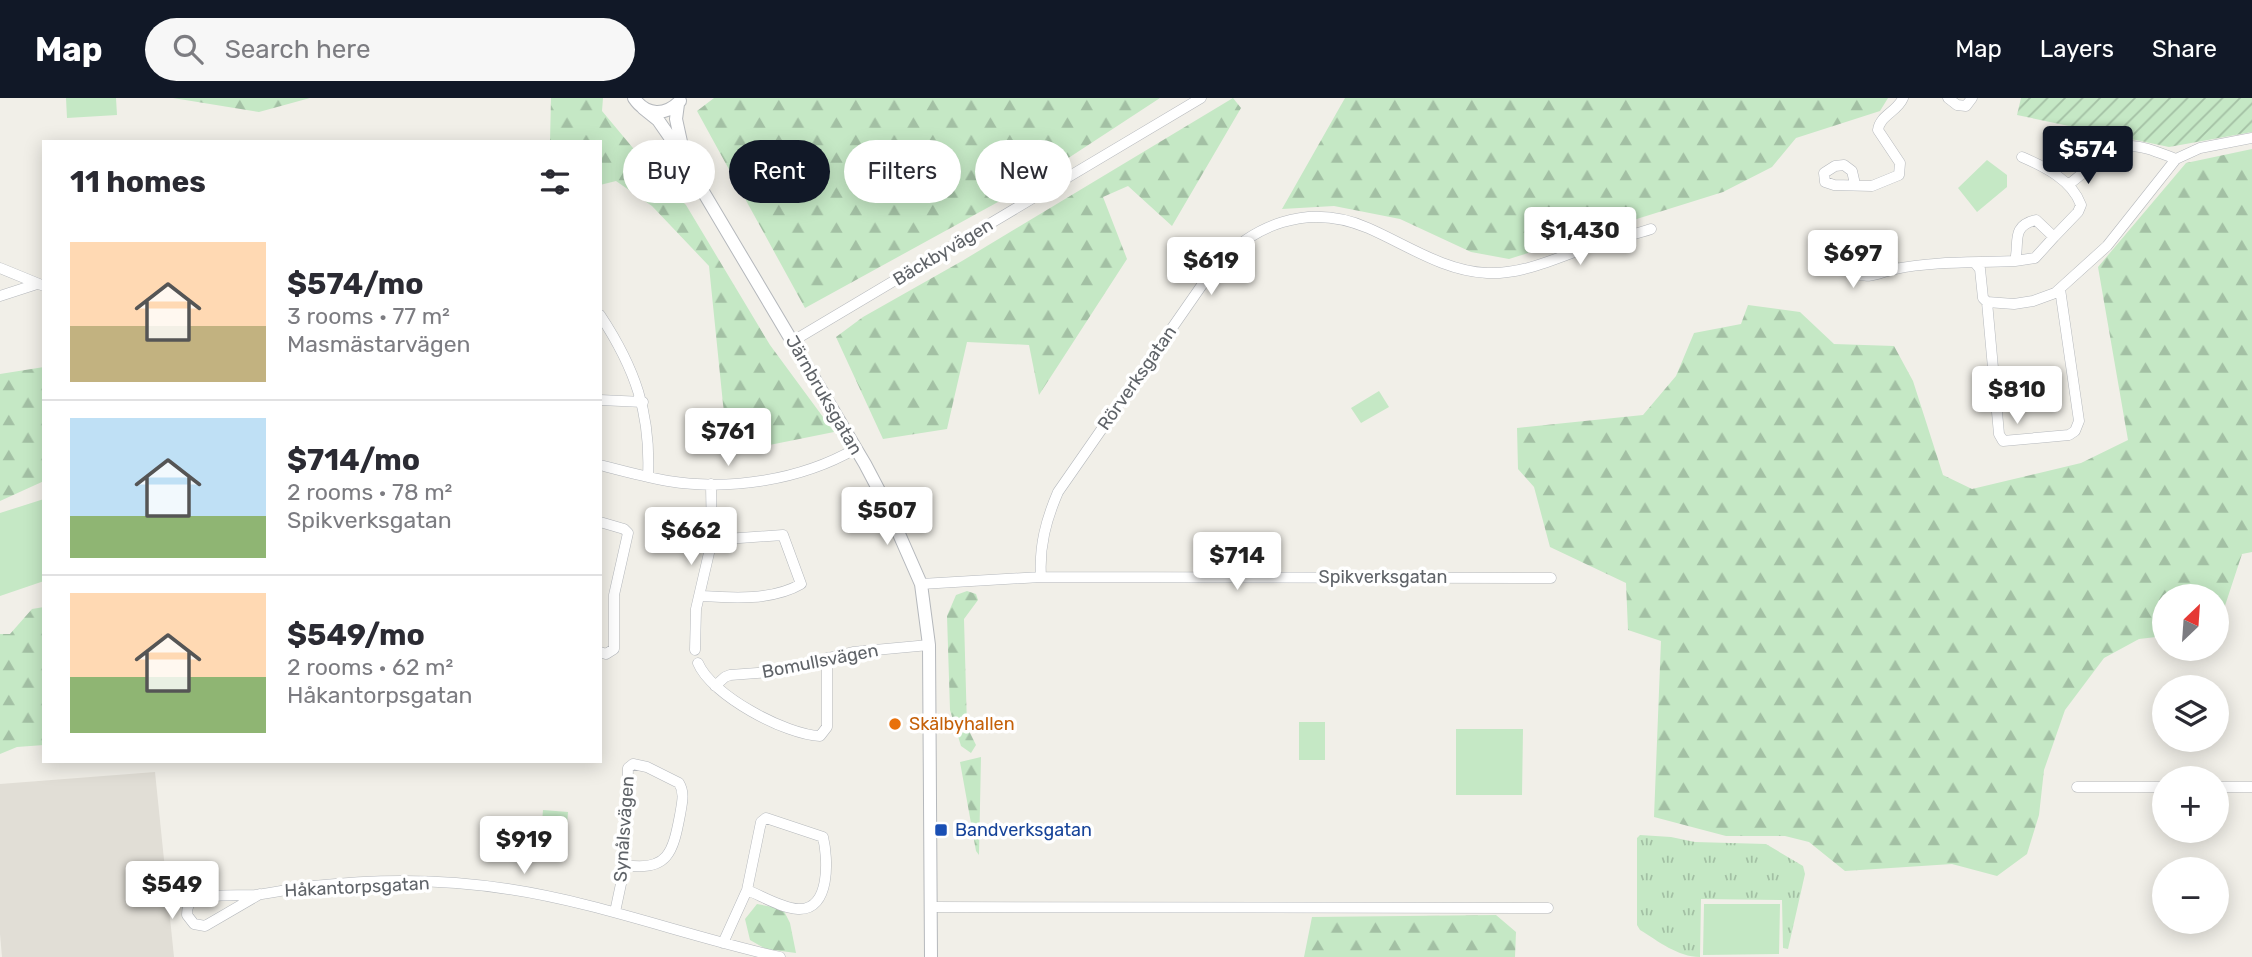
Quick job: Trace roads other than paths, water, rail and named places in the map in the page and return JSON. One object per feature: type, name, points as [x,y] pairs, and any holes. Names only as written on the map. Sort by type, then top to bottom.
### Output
[{"type":"street","name":"Järnbruksgatan","points":[[634,98],[660,123],[670,140]]},
{"type":"street","name":"Bäckbyvägen","points":[[793,341],[1201,98]]},
{"type":"street","points":[[1855,184],[1872,186],[1899,175],[1900,163],[1878,130],[1881,120],[1896,110],[1903,98]]},
{"type":"street","points":[[1948,98],[1957,105],[1966,106],[1972,98]]},
{"type":"street","name":"Järnbruksgatan","points":[[680,101],[676,118],[680,140]]},
{"type":"street","points":[[643,108],[660,113],[680,101]]},
{"type":"street","points":[[1987,302],[2033,302],[2060,289],[2107,246],[2176,159],[2200,148],[2252,138]]},
{"type":"street","points":[[2068,185],[2105,157],[2125,147],[2144,149],[2176,159]]},
{"type":"street","points":[[1894,269],[2035,258],[2078,212],[2081,205],[2068,185],[2049,170],[2022,157]]},
{"type":"street","name":"Järnbruksgatan","points":[[709,203],[886,502],[921,584],[929,645],[931,957]]},
{"type":"street","name":"Rörverksgatan","points":[[1041,577],[1040,554],[1044,526],[1058,492],[1211,272],[1232,249],[1247,238],[1291,220],[1312,217],[1345,220],[1447,265],[1488,273],[1529,268],[1651,229]]},
{"type":"street","points":[[2015,261],[2016,237],[2031,221],[2040,223],[2054,237]]},
{"type":"street","points":[[1975,263],[1980,270],[1983,298],[1987,302],[2001,439],[2007,442],[2069,435],[2075,431],[2079,421],[2060,289]]},
{"type":"street","points":[[0,268],[40,285]]},
{"type":"street","points":[[0,296],[40,285]]},
{"type":"street","points":[[602,318],[636,379],[643,402],[649,440],[648,477]]},
{"type":"street","points":[[602,400],[643,402]]},
{"type":"street","points":[[602,466],[648,477],[711,484],[785,477],[828,464],[856,449]]},
{"type":"street","points":[[695,650],[696,610],[712,540],[711,484]]},
{"type":"street","points":[[602,523],[624,529],[628,533],[614,595],[614,649],[604,652]]},
{"type":"street","points":[[700,596],[759,595],[779,592],[801,583],[783,535],[712,540]]},
{"type":"street","name":"Spikverksgatan","points":[[921,584],[1041,577],[1551,578]]},
{"type":"street","name":"Bomullsvägen","points":[[715,686],[730,675],[769,672],[853,652],[929,645]]},
{"type":"street","points":[[698,663],[704,676],[737,703],[762,717],[820,736],[827,727],[827,658]]},
{"type":"street","name":"Synålsvägen","points":[[615,912],[625,865],[628,768],[633,764],[647,767],[679,783],[683,790],[675,845],[668,856],[650,867],[625,865]]},
{"type":"street","points":[[2077,787],[2152,787]]},
{"type":"street","points":[[2229,787],[2252,787]]},
{"type":"street","points":[[723,943],[747,890],[761,822],[766,818],[824,836],[827,857],[824,884],[819,899],[810,906],[792,908],[747,890]]},
{"type":"street","name":"Håkantorpsgatan","points":[[260,894],[205,926],[194,924],[187,915],[194,899],[260,894],[313,886],[438,882],[507,888],[615,912],[780,957]]},
{"type":"street","points":[[931,907],[1548,908]]},
{"type":"place","name":"Skälbyhallen","points":[[895,724]]},
{"type":"place","name":"Bandverksgatan","points":[[941,830]]}]
